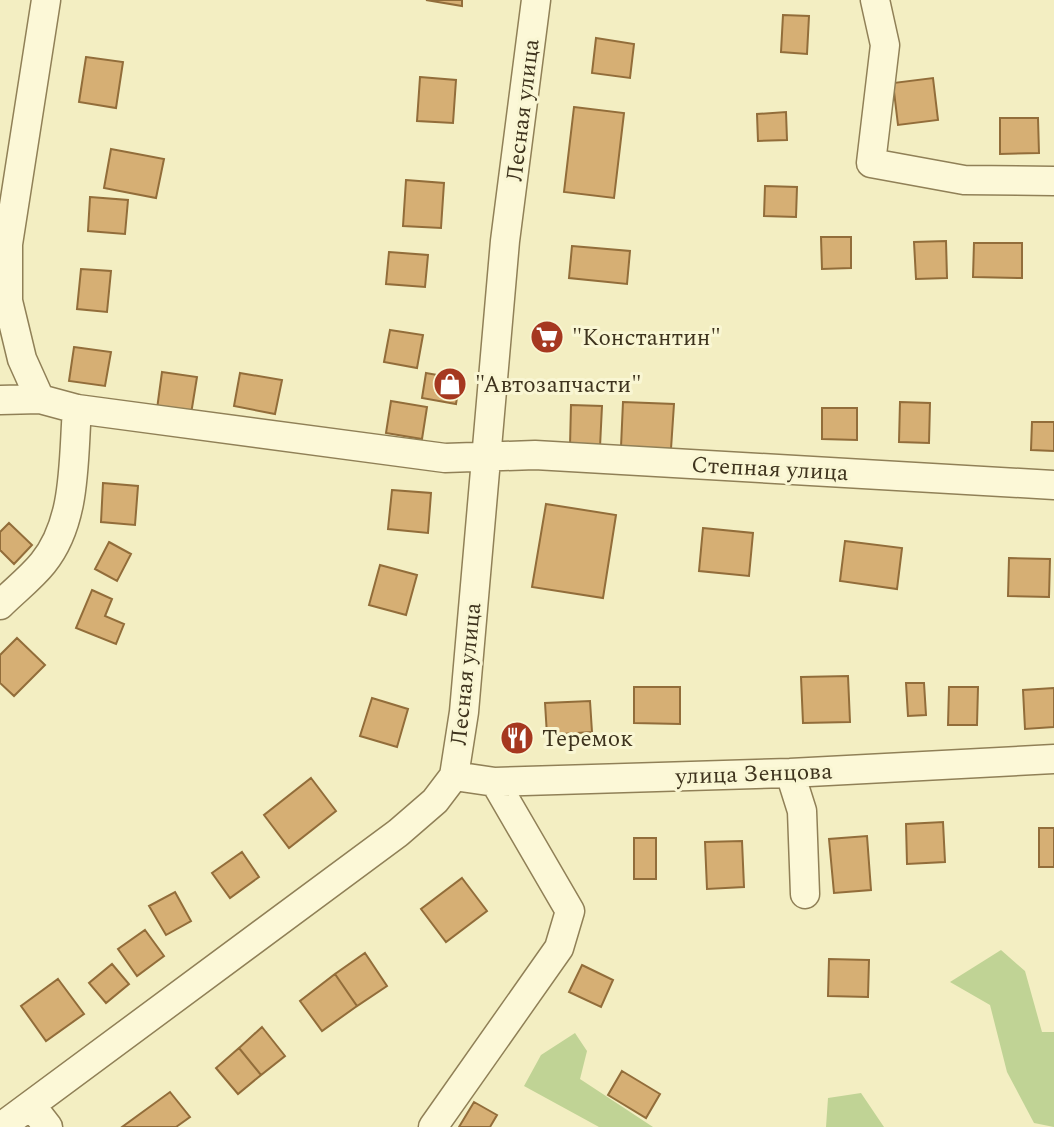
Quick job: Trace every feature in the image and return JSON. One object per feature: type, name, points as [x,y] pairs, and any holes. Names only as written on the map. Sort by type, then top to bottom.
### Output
[{"type":"street","points":[[40,399],[22,359],[8,301],[8,255],[19,163],[46,0]]},
{"type":"street","name":"Лесная улица","points":[[1,1127],[40,1116],[398,834],[435,801],[454,776],[464,712],[505,241],[536,0]]},
{"type":"street","points":[[875,0],[885,45],[871,163],[964,180],[1054,181]]},
{"type":"street","name":"Степная улица","points":[[0,400],[40,399],[77,409],[445,458],[536,455],[1054,485]]},
{"type":"street","points":[[0,605],[43,562],[60,533],[69,501],[77,409]]},
{"type":"street","name":"улица Зенцова","points":[[454,776],[495,782],[790,773],[1054,759]]},
{"type":"street","points":[[790,773],[802,811],[806,894]]},
{"type":"street","points":[[433,1127],[559,948],[570,911],[495,782]]},
{"type":"green space","points":[[1001,950],[1025,971],[1042,1032],[1054,1032],[1054,1127],[1034,1123],[1007,1072],[990,1005],[950,982]]},
{"type":"green space","points":[[575,1033],[587,1051],[580,1079],[653,1127],[599,1127],[524,1086],[541,1055]]},
{"type":"green space","points":[[861,1093],[884,1127],[826,1127],[828,1098]]},
{"type":"building","points":[[426,0],[462,0],[462,6]]},
{"type":"building","points":[[783,15],[809,16],[807,54],[781,52]]},
{"type":"building","points":[[596,38],[634,44],[630,78],[592,73]]},
{"type":"building","points":[[86,57],[123,62],[116,108],[79,102]]},
{"type":"building","points":[[420,77],[456,80],[453,123],[417,121]]},
{"type":"building","points":[[933,78],[938,120],[898,125],[893,83]]},
{"type":"building","points":[[574,107],[624,113],[614,198],[564,192]]},
{"type":"building","points":[[786,112],[787,140],[758,141],[757,114]]},
{"type":"building","points":[[1000,118],[1038,118],[1039,153],[1000,154]]},
{"type":"building","points":[[111,149],[164,159],[156,198],[104,188]]},
{"type":"building","points":[[406,180],[444,183],[441,228],[403,226]]},
{"type":"building","points":[[765,186],[797,187],[796,217],[764,216]]},
{"type":"building","points":[[90,197],[128,200],[125,234],[88,231]]},
{"type":"building","points":[[821,237],[851,237],[851,268],[822,269]]},
{"type":"building","points":[[946,241],[947,278],[916,279],[914,242]]},
{"type":"building","points":[[974,243],[1022,243],[1022,278],[973,277]]},
{"type":"building","points":[[572,246],[630,251],[627,284],[569,278]]},
{"type":"building","points":[[389,252],[428,255],[425,287],[386,284]]},
{"type":"building","points":[[81,269],[111,271],[107,312],[77,309]]},
{"type":"building","points":[[390,330],[423,335],[417,368],[384,362]]},
{"type":"building","points":[[74,347],[111,352],[105,386],[69,381]]},
{"type":"building","points":[[162,372],[197,377],[191,414],[157,409]]},
{"type":"building","points":[[240,373],[282,380],[275,414],[234,406]]},
{"type":"building","points":[[426,373],[460,379],[456,404],[422,398]]},
{"type":"building","points":[[391,401],[427,407],[422,439],[386,433]]},
{"type":"building","points":[[623,402],[674,404],[671,449],[621,447]]},
{"type":"building","points":[[900,402],[930,403],[929,443],[899,442]]},
{"type":"building","points":[[571,405],[602,406],[600,447],[570,446]]},
{"type":"building","points":[[822,408],[857,408],[857,440],[822,439]]},
{"type":"building","points":[[1032,422],[1054,422],[1054,451],[1031,450]]},
{"type":"building","points":[[103,483],[138,486],[135,525],[101,522]]},
{"type":"building","points":[[392,490],[431,493],[428,533],[388,529]]},
{"type":"building","points":[[546,504],[616,515],[603,598],[532,587]]},
{"type":"building","points":[[9,523],[32,545],[14,564],[0,550],[0,532]]},
{"type":"building","points":[[703,528],[753,533],[749,576],[699,571]]},
{"type":"building","points":[[845,541],[902,548],[897,589],[840,581]]},
{"type":"building","points":[[109,542],[131,554],[117,581],[95,569]]},
{"type":"building","points":[[1009,558],[1050,559],[1049,597],[1008,596]]},
{"type":"building","points":[[380,565],[417,575],[406,615],[369,605]]},
{"type":"building","points":[[92,590],[112,599],[105,616],[124,624],[116,644],[76,628]]},
{"type":"building","points":[[17,638],[45,665],[14,696],[0,683],[0,655]]},
{"type":"building","points":[[848,676],[850,722],[803,723],[801,677]]},
{"type":"building","points":[[906,683],[924,683],[926,715],[908,716]]},
{"type":"building","points":[[634,687],[680,687],[680,724],[634,723]]},
{"type":"building","points":[[949,687],[978,687],[977,725],[948,725]]},
{"type":"building","points":[[1054,688],[1054,727],[1025,729],[1023,690]]},
{"type":"building","points":[[372,698],[408,709],[397,747],[360,736]]},
{"type":"building","points":[[590,701],[592,732],[547,735],[545,703]]},
{"type":"building","points":[[311,778],[336,811],[289,848],[264,815]]},
{"type":"building","points":[[943,822],[945,862],[907,864],[906,824]]},
{"type":"building","points":[[1039,828],[1054,828],[1054,867],[1039,867]]},
{"type":"building","points":[[867,836],[871,890],[834,893],[829,839]]},
{"type":"building","points":[[634,838],[656,838],[656,879],[634,879]]},
{"type":"building","points":[[742,841],[744,887],[707,889],[705,842]]},
{"type":"building","points":[[242,852],[259,877],[230,898],[212,873]]},
{"type":"building","points":[[462,878],[487,911],[446,942],[421,909]]},
{"type":"building","points":[[175,892],[191,921],[166,935],[149,906]]},
{"type":"building","points":[[145,930],[164,956],[137,976],[118,949]]},
{"type":"building","points":[[365,953],[387,986],[357,1006],[335,974]]},
{"type":"building","points":[[829,959],[869,960],[868,997],[828,996]]},
{"type":"building","points":[[112,964],[129,984],[106,1003],[89,983]]},
{"type":"building","points":[[582,965],[613,980],[601,1007],[569,992]]},
{"type":"building","points":[[335,974],[357,1006],[322,1031],[300,1001]]},
{"type":"building","points":[[58,979],[84,1014],[46,1041],[21,1006]]},
{"type":"building","points":[[262,1027],[285,1056],[261,1075],[239,1048]]},
{"type":"building","points":[[239,1048],[261,1075],[238,1094],[216,1068]]},
{"type":"building","points":[[622,1071],[660,1094],[646,1118],[608,1095]]},
{"type":"building","points":[[170,1092],[190,1117],[176,1127],[122,1127]]},
{"type":"building","points":[[474,1102],[497,1115],[490,1127],[459,1127]]},
{"type":"place","name":"\"Константин\"","points":[[547,337]]},
{"type":"place","name":"\"Автозапчасти\"","points":[[450,384]]},
{"type":"place","name":"Теремок","points":[[517,738]]}]
